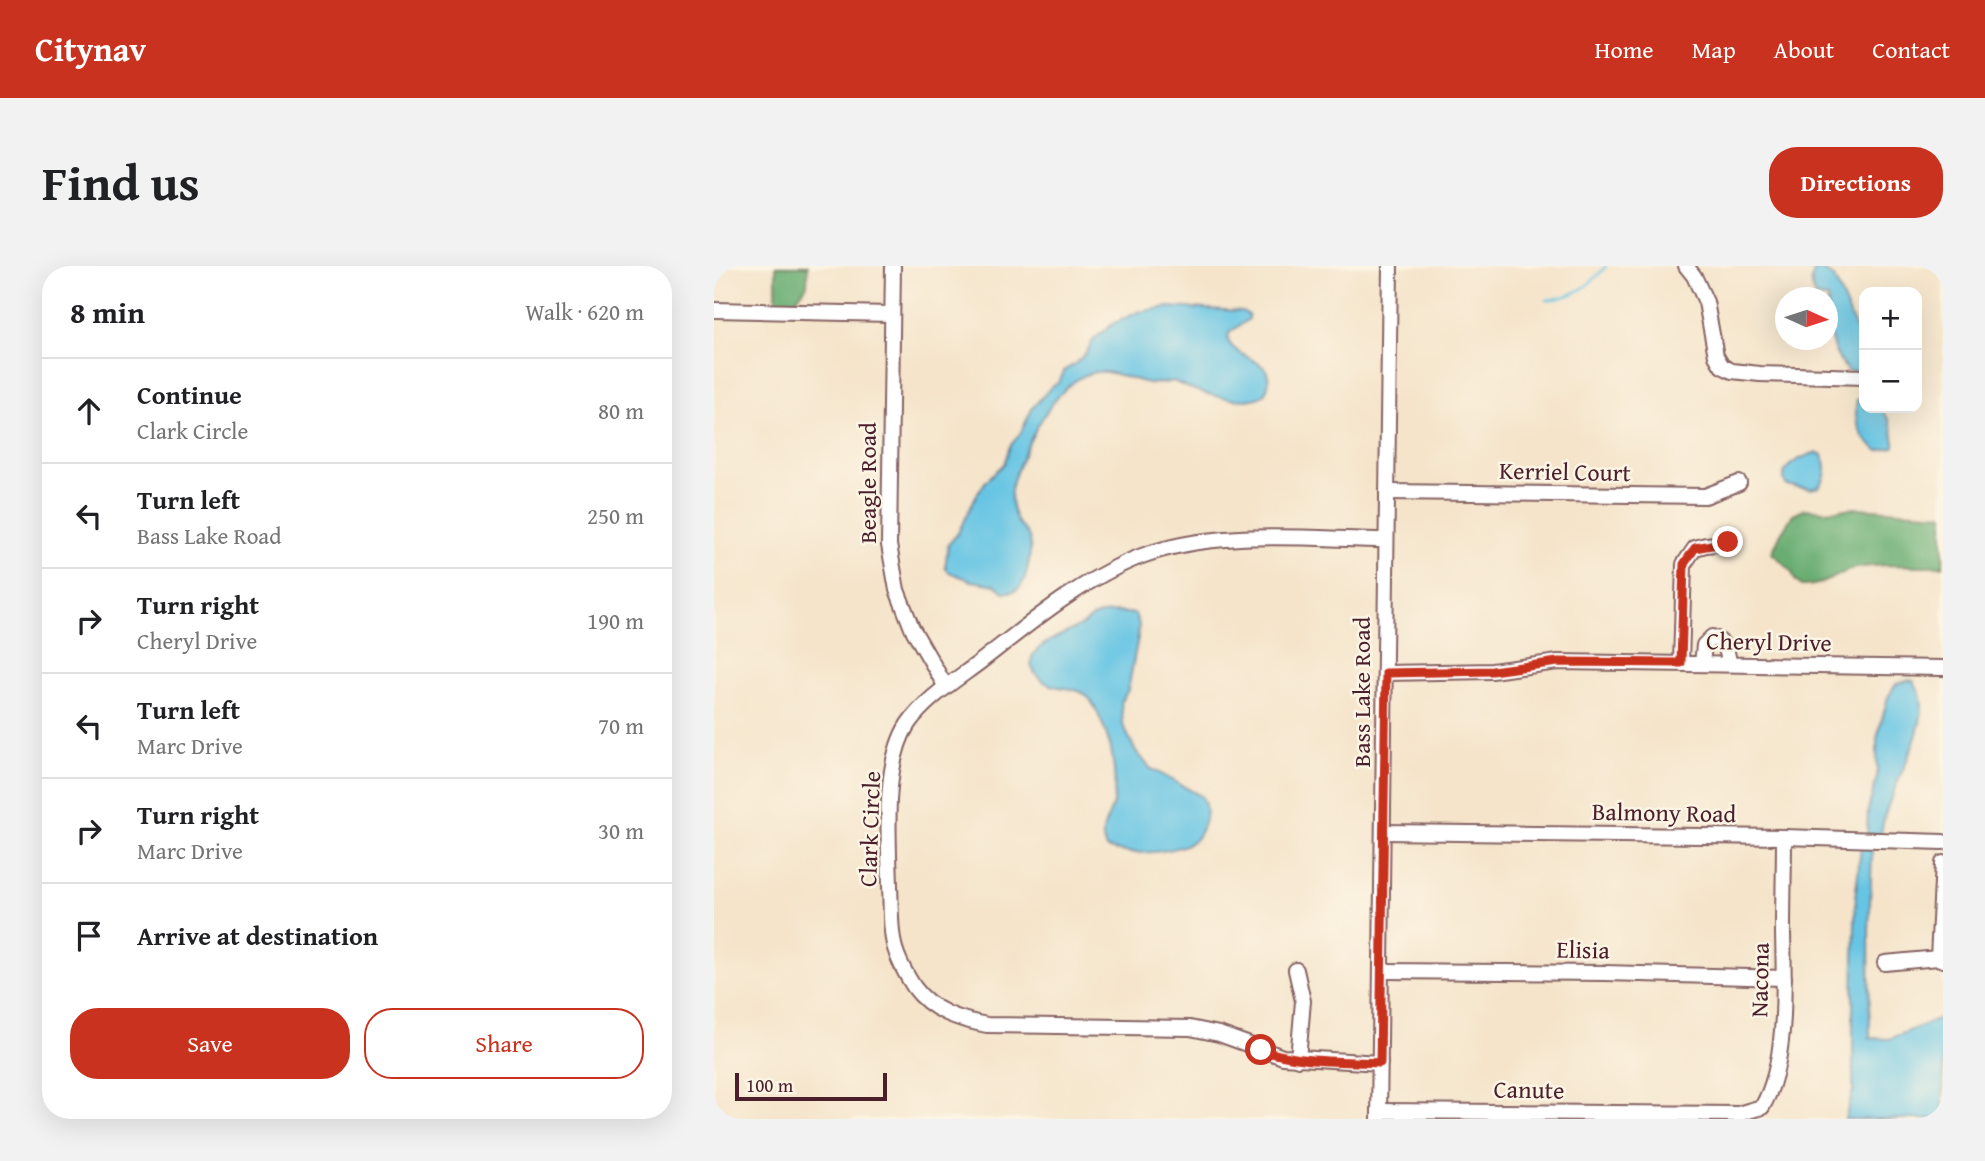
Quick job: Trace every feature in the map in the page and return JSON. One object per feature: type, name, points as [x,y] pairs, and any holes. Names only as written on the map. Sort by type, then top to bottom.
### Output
[{"type":"street","name":"Beagle Road","points":[[893,266],[889,545],[897,590],[912,628],[946,687]]},
{"type":"street","name":"Bass Lake Road","points":[[1379,1115],[1390,266]]},
{"type":"street","points":[[1686,266],[1694,276],[1706,302],[1716,356],[1721,366],[1732,371],[1760,374],[1859,377]]},
{"type":"street","points":[[714,310],[891,314]]},
{"type":"street","name":"Kerriel Court","points":[[1387,492],[1705,496],[1739,483]]},
{"type":"street","name":"Clark Circle","points":[[1380,1063],[1283,1057],[1219,1034],[1190,1028],[984,1024],[962,1020],[939,1010],[915,989],[901,963],[893,940],[889,810],[894,763],[899,742],[909,723],[946,687],[1098,577],[1139,557],[1197,542],[1233,539],[1386,540]]},
{"type":"street","points":[[1681,663],[1684,564],[1695,548],[1728,542]]},
{"type":"street","points":[[1702,664],[1704,645],[1712,637],[1721,641],[1728,653],[1729,664]]},
{"type":"street","name":"Cheryl Drive","points":[[1386,673],[1492,671],[1558,662],[1943,668]]},
{"type":"street","name":"Balmony Road","points":[[1384,832],[1784,837],[1943,842]]},
{"type":"street","name":"Nacona","points":[[1765,1113],[1778,1057],[1784,1004],[1784,837]]},
{"type":"street","points":[[1885,963],[1940,959],[1943,863]]},
{"type":"street","points":[[1296,970],[1303,1001],[1298,1059]]},
{"type":"street","name":"Elisia","points":[[1382,971],[1784,978]]},
{"type":"street","name":"Canute","points":[[1379,1115],[1765,1113]]},
{"type":"green space","points":[[776,266],[808,266],[807,285],[795,301],[776,301]]},
{"type":"green space","points":[[1858,508],[1943,514],[1943,566],[1864,567],[1846,571],[1816,585],[1801,586],[1791,570],[1772,553],[1793,514],[1804,509],[1824,511]]},
{"type":"water","points":[[1815,270],[1824,271],[1834,278],[1838,287],[1813,287]]},
{"type":"water","points":[[1838,287],[1859,336],[1859,372],[1848,371],[1836,354]]},
{"type":"water","points":[[1169,307],[1242,311],[1249,315],[1249,319],[1229,333],[1228,341],[1241,354],[1257,362],[1268,374],[1265,394],[1245,400],[1233,399],[1219,397],[1173,381],[1147,383],[1106,372],[1089,374],[1074,382],[1048,410],[1027,446],[1012,483],[1011,501],[1014,514],[1030,542],[1028,564],[1022,584],[1016,590],[1004,592],[995,585],[972,581],[949,572],[945,568],[948,545],[958,533],[986,481],[1004,464],[1010,446],[1020,434],[1033,407],[1059,382],[1065,370],[1085,354],[1094,339],[1114,323],[1138,312]]},
{"type":"water","points":[[1857,399],[1859,413],[1885,413],[1892,426],[1894,447],[1879,451],[1872,446],[1859,429]]},
{"type":"water","points":[[1814,453],[1821,454],[1826,466],[1824,479],[1819,487],[1810,489],[1786,485],[1784,479],[1787,468]]},
{"type":"water","points":[[1119,612],[1135,614],[1139,625],[1128,690],[1121,702],[1123,725],[1135,750],[1150,768],[1201,796],[1205,806],[1204,823],[1196,839],[1165,851],[1139,853],[1106,848],[1103,830],[1113,803],[1114,776],[1111,749],[1101,721],[1087,696],[1076,690],[1043,681],[1034,671],[1031,662],[1034,653],[1051,640],[1096,616]]},
{"type":"water","points":[[1914,681],[1921,697],[1919,728],[1890,802],[1881,835],[1867,835],[1868,810],[1877,778],[1877,739],[1888,697],[1896,684]]},
{"type":"water","points":[[1869,844],[1872,853],[1869,930],[1870,1038],[1889,1039],[1943,1017],[1943,1119],[1845,1119],[1853,1091],[1856,891],[1861,847]]},
{"type":"waterway","points":[[1546,300],[1564,297],[1580,290],[1606,266]]},
{"type":"waterway","points":[[1819,266],[1821,273]]},
{"type":"route","points":[[1261,1050],[1283,1057],[1308,1060],[1380,1063],[1386,673],[1464,673],[1558,662],[1681,663],[1684,564],[1695,548],[1728,542]]}]
